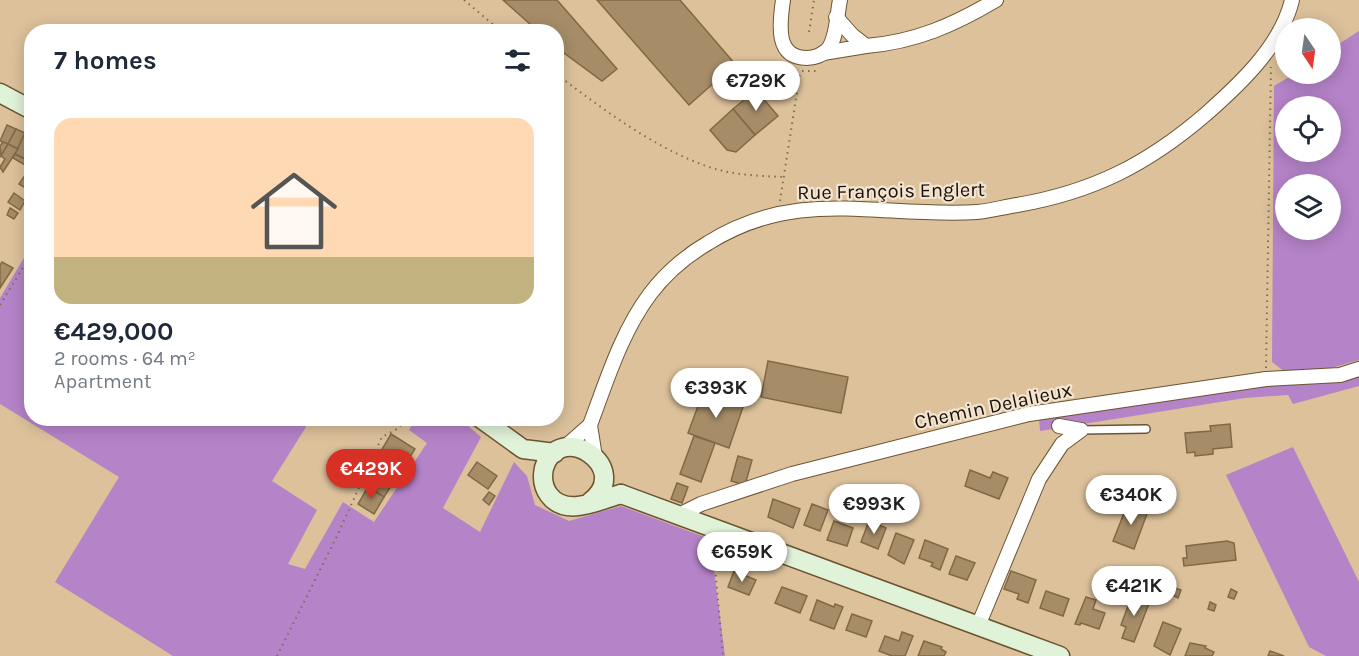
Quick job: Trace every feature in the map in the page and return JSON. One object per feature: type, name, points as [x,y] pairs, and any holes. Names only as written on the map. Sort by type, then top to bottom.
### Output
[{"type":"main road","points":[[0,93],[24,106]]},
{"type":"main road","points":[[491,426],[523,449],[551,498],[558,503],[577,507],[621,494],[1060,656]]},
{"type":"main road","points":[[523,449],[559,451],[580,447],[599,464],[621,494]]},
{"type":"main road","points":[[543,481],[546,462],[559,451]]},
{"type":"main road","points":[[590,502],[601,489],[599,464]]},
{"type":"street","points":[[783,0],[780,34],[782,42],[789,52],[803,58],[912,40],[948,27],[996,0]]},
{"type":"street","points":[[823,53],[831,43],[840,0]]},
{"type":"street","name":"Rue François Englert","points":[[590,425],[624,338],[651,292],[679,263],[698,249],[741,225],[778,213],[821,208],[978,212],[1050,199],[1112,178],[1174,141],[1224,98],[1250,72],[1268,47],[1292,0]]},
{"type":"street","points":[[836,17],[852,35],[866,46]]},
{"type":"street","name":"Chemin Delalieux","points":[[678,515],[701,504],[792,474],[970,427],[1035,413],[1266,379],[1340,375],[1359,369]]},
{"type":"street","points":[[559,451],[590,425],[599,464]]},
{"type":"street","points":[[1059,426],[1081,430]]},
{"type":"street","points":[[978,626],[1039,479],[1062,444],[1081,430]]},
{"type":"lane","points":[[1081,430],[1146,429]]},
{"type":"path","points":[[464,0],[492,24]]},
{"type":"path","points":[[809,32],[814,0]]},
{"type":"path","points":[[1266,379],[1271,58],[1268,47]]},
{"type":"path","points":[[778,213],[803,58]]},
{"type":"path","points":[[564,80],[600,107],[684,156],[708,166],[744,175],[784,177]]},
{"type":"path","points":[[0,305],[24,266]]},
{"type":"path","points":[[277,656],[300,614],[382,437],[400,426]]},
{"type":"path","points":[[712,527],[723,656]]},
{"type":"shaded area","points":[[1359,31],[1359,360],[1321,371],[1285,372],[1272,362],[1274,86],[1277,84],[1341,84],[1341,43]]},
{"type":"shaded area","points":[[24,258],[24,419],[0,404],[0,298]]},
{"type":"shaded area","points":[[1359,370],[1359,386],[1293,404],[1288,395],[1245,398],[1040,431],[1039,418]]},
{"type":"shaded area","points":[[36,426],[307,426],[272,481],[317,510],[288,564],[305,569],[343,502],[374,522],[427,443],[409,430],[412,426],[468,426],[481,437],[443,508],[480,532],[514,462],[527,476],[535,505],[569,521],[621,506],[710,539],[725,656],[173,656],[55,582],[119,477]]},
{"type":"shaded area","points":[[1293,447],[1359,582],[1359,656],[1326,656],[1309,647],[1226,475]]},
{"type":"building","points":[[503,0],[557,0],[617,69],[602,81],[564,53],[564,24],[530,24]]},
{"type":"building","points":[[597,0],[680,0],[735,64],[689,105]]},
{"type":"building","points":[[756,90],[778,116],[755,135],[733,109]]},
{"type":"building","points":[[733,109],[755,135],[736,152],[727,150],[710,130]]},
{"type":"building","points":[[7,125],[16,129],[8,144],[0,141]]},
{"type":"building","points":[[16,129],[24,133],[18,149],[8,144]]},
{"type":"building","points":[[24,135],[24,158],[15,154]]},
{"type":"building","points":[[3,142],[8,144],[1,156],[0,146]]},
{"type":"building","points":[[8,144],[18,149],[3,172],[0,167],[5,159],[1,156]]},
{"type":"building","points":[[15,154],[24,158],[24,164],[13,158]]},
{"type":"building","points":[[24,177],[24,187],[19,184]]},
{"type":"building","points":[[14,193],[24,200],[20,210],[8,202]]},
{"type":"building","points":[[10,208],[18,213],[14,219],[7,215]]},
{"type":"building","points":[[2,262],[13,268],[0,288],[0,265]]},
{"type":"building","points":[[768,361],[848,377],[841,413],[761,397]]},
{"type":"building","points":[[704,390],[744,404],[729,448],[688,433]]},
{"type":"building","points":[[1230,424],[1232,447],[1213,449],[1213,454],[1195,456],[1195,452],[1187,453],[1185,433],[1211,431],[1210,426]]},
{"type":"building","points":[[391,434],[415,449],[384,497],[362,483]]},
{"type":"building","points":[[694,436],[715,443],[701,482],[680,474]]},
{"type":"building","points":[[738,456],[752,460],[745,485],[731,481]]},
{"type":"building","points":[[477,462],[497,476],[488,489],[468,475]]},
{"type":"building","points":[[970,470],[990,478],[993,472],[1008,478],[999,499],[965,486]]},
{"type":"building","points":[[677,483],[688,487],[682,503],[671,499]]},
{"type":"building","points":[[368,487],[384,497],[374,514],[358,504]]},
{"type":"building","points":[[489,492],[495,496],[489,505],[483,500]]},
{"type":"building","points":[[773,499],[800,509],[793,528],[768,517]]},
{"type":"building","points":[[1128,503],[1148,511],[1134,549],[1113,541]]},
{"type":"building","points":[[812,504],[828,510],[820,531],[804,525]]},
{"type":"building","points":[[834,521],[853,528],[847,546],[827,540]]},
{"type":"building","points":[[869,521],[886,528],[878,549],[861,542]]},
{"type":"building","points":[[896,533],[914,540],[904,564],[888,555]]},
{"type":"building","points":[[925,540],[948,549],[940,570],[931,566],[933,563],[919,558]]},
{"type":"building","points":[[1227,541],[1234,543],[1236,560],[1184,566],[1183,558],[1187,558],[1186,546]]},
{"type":"building","points":[[956,556],[975,563],[967,580],[949,574]]},
{"type":"building","points":[[734,571],[756,580],[749,595],[728,587]]},
{"type":"building","points":[[1011,571],[1036,580],[1028,603],[1017,599],[1019,594],[1004,589]]},
{"type":"building","points":[[782,587],[807,596],[800,613],[775,603]]},
{"type":"building","points":[[1175,588],[1181,590],[1178,598],[1172,595]]},
{"type":"building","points":[[1231,589],[1237,592],[1234,599],[1228,597]]},
{"type":"building","points":[[1046,591],[1069,599],[1063,616],[1040,608]]},
{"type":"building","points":[[1132,595],[1150,601],[1134,642],[1122,638],[1126,627],[1121,625]]},
{"type":"building","points":[[1086,597],[1096,600],[1093,609],[1105,613],[1099,629],[1081,623],[1080,625],[1075,624]]},
{"type":"building","points":[[817,600],[834,607],[835,604],[843,607],[834,629],[810,620]]},
{"type":"building","points":[[1210,602],[1216,605],[1214,611],[1208,609]]},
{"type":"building","points":[[852,614],[872,621],[866,637],[846,630]]},
{"type":"building","points":[[1163,622],[1181,629],[1170,655],[1154,646]]},
{"type":"building","points":[[902,632],[913,636],[905,656],[892,656],[879,651],[885,636],[899,641]]},
{"type":"building","points":[[924,641],[942,647],[941,649],[946,652],[944,656],[918,656]]},
{"type":"building","points":[[1190,643],[1206,646],[1205,648],[1214,652],[1212,656],[1185,656]]},
{"type":"building","points":[[1270,651],[1284,656],[1268,656]]}]
